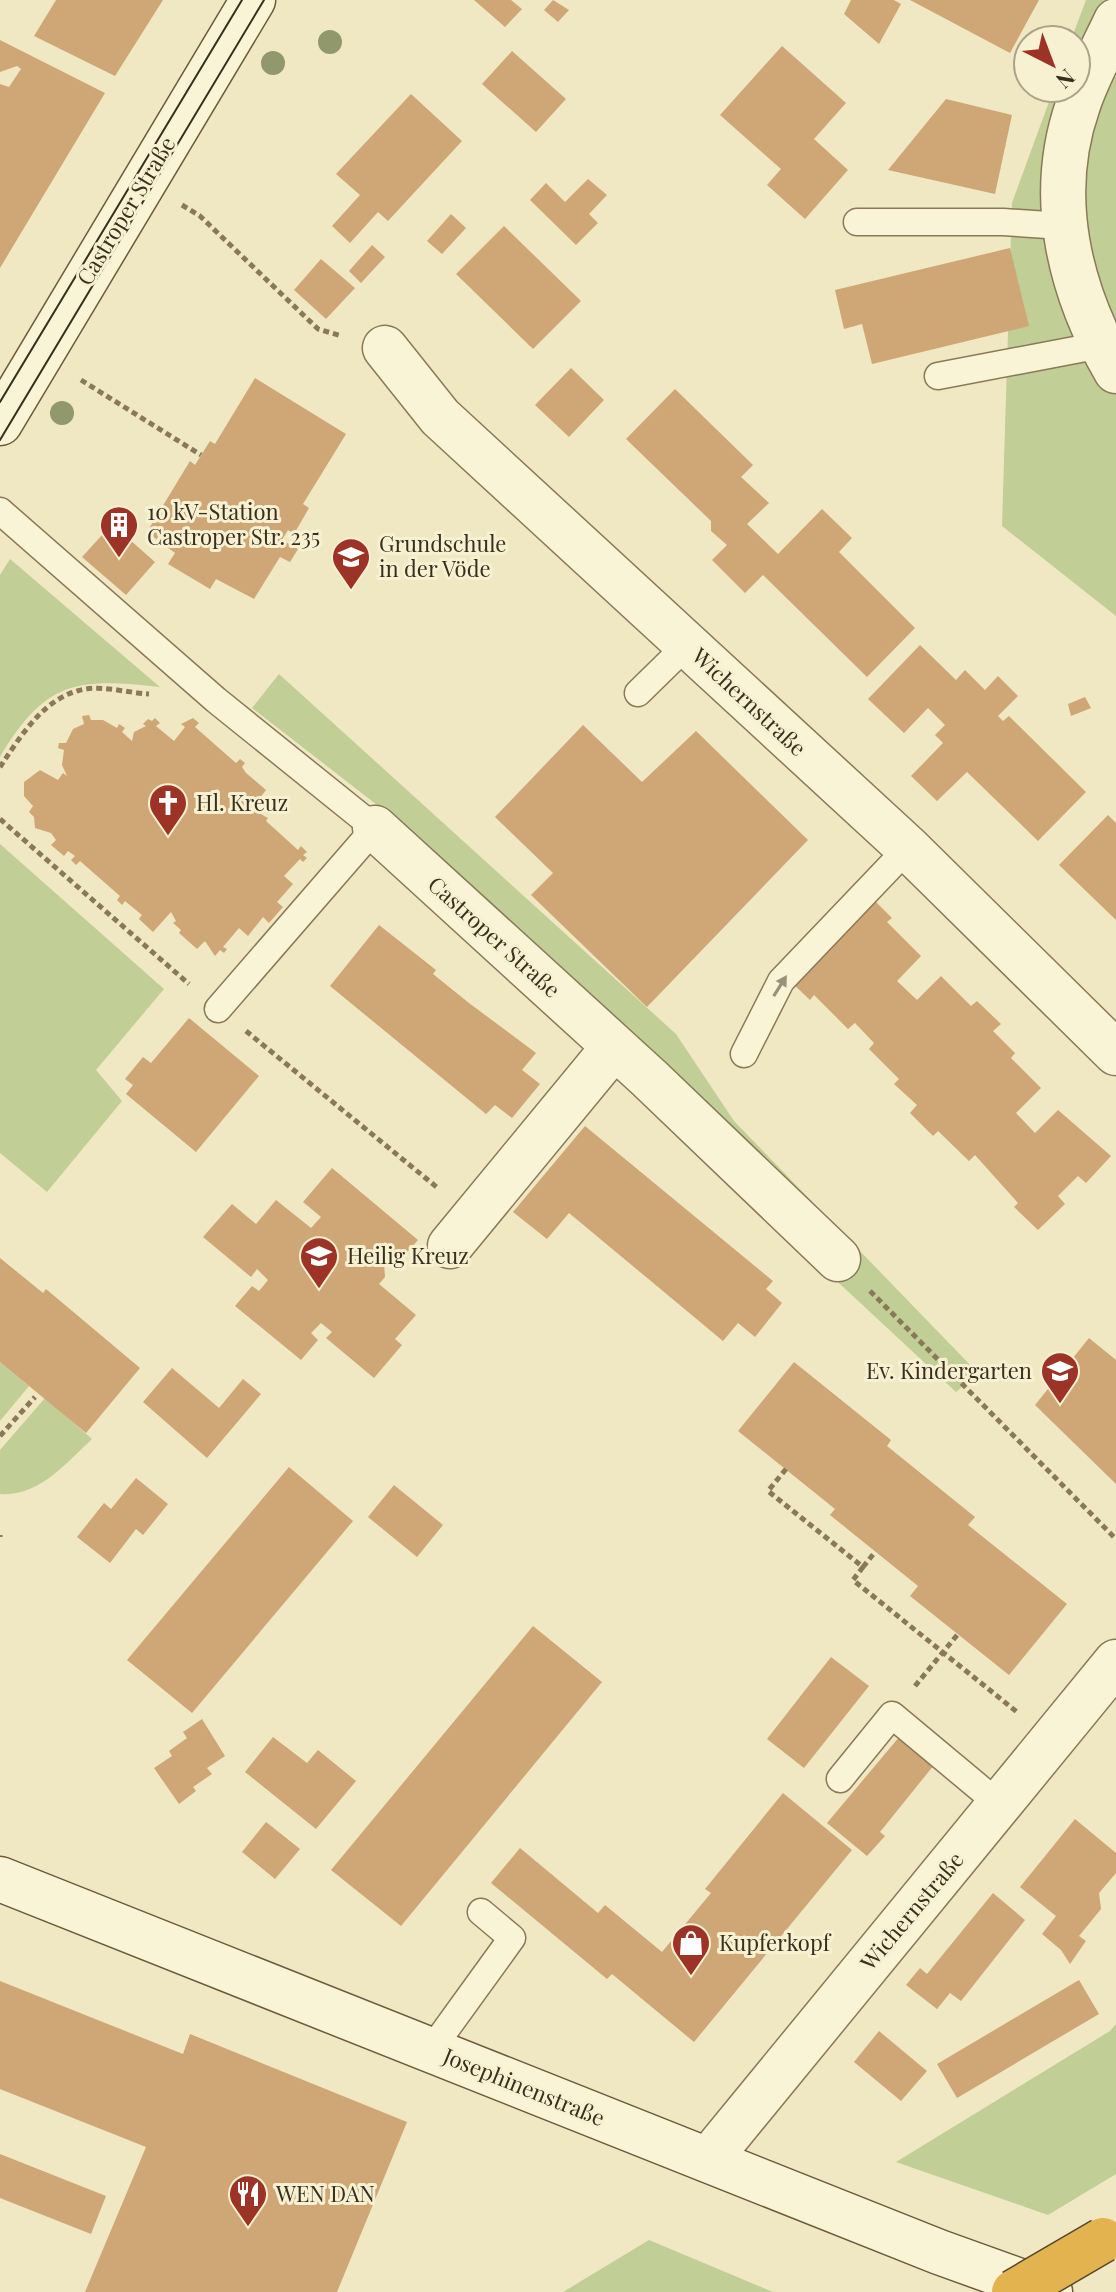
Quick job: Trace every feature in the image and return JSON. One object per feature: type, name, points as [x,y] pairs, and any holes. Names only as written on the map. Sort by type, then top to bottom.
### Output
[{"type":"highway","points":[[1014,2292],[1103,2240]]},
{"type":"street","name":"Castroper Straße","points":[[0,423],[253,0]]},
{"type":"street","points":[[1108,358],[1077,287],[1063,226],[1063,171],[1077,106],[1116,21]]},
{"type":"street","name":"Wichernstraße","points":[[385,348],[440,417],[908,848],[1116,1053]]},
{"type":"street","name":"Castroper Straße","points":[[375,828],[614,1047],[838,1259]]},
{"type":"street","points":[[462,1232],[614,1047]]},
{"type":"street","name":"Wichernstraße","points":[[708,2160],[1116,1662]]},
{"type":"street","name":"Josephinenstraße","points":[[0,1879],[1050,2292]]},
{"type":"lane","points":[[857,222],[1003,222],[1063,226]]},
{"type":"lane","points":[[938,376],[1108,358]]},
{"type":"lane","name":"Castroper Straße","points":[[0,511],[216,700],[375,828]]},
{"type":"lane","points":[[638,693],[687,645]]},
{"type":"lane","points":[[218,1009],[375,828]]},
{"type":"lane","points":[[744,1054],[781,981],[908,848]]},
{"type":"lane","points":[[840,1779],[892,1715],[1000,1805]]},
{"type":"lane","points":[[431,2050],[512,1938],[481,1912]]},
{"type":"path","points":[[143,183],[200,216],[318,329],[385,348]]},
{"type":"path","points":[[42,350],[93,389],[201,455]]},
{"type":"path","points":[[0,767],[29,723],[55,702],[86,689],[216,700]]},
{"type":"path","points":[[0,819],[218,1009],[462,1232]]},
{"type":"path","points":[[838,1259],[1116,1539]]},
{"type":"path","points":[[0,1436],[35,1397]]},
{"type":"path","points":[[786,1469],[768,1491],[863,1567]]},
{"type":"path","points":[[875,1552],[853,1580],[996,1696]]},
{"type":"path","points":[[943,1653],[958,1634]]},
{"type":"green space","points":[[1086,0],[1116,0],[1116,616],[1002,526],[1012,203],[1048,104],[1092,104],[1092,24],[1077,24]]},
{"type":"green space","points":[[10,559],[160,687],[106,683],[66,690],[33,712],[0,757],[0,575]]},
{"type":"green space","points":[[279,674],[676,1034],[734,1121],[978,1373],[956,1392],[826,1271],[390,815],[252,708]]},
{"type":"green space","points":[[0,844],[164,989],[96,1070],[122,1101],[47,1192],[0,1153]]},
{"type":"green space","points":[[0,1362],[29,1386],[0,1421]]},
{"type":"green space","points":[[45,1398],[92,1439],[51,1477],[27,1490],[0,1494],[0,1450]]},
{"type":"green space","points":[[1116,2024],[1116,2174],[1048,2215],[896,2162],[1110,2031]]},
{"type":"green space","points":[[649,2240],[773,2292],[563,2292]]},
{"type":"building","points":[[56,0],[163,0],[115,76],[34,36]]},
{"type":"building","points":[[474,0],[511,0],[522,9],[505,27]]},
{"type":"building","points":[[553,0],[569,10],[558,22],[544,10]]},
{"type":"building","points":[[851,0],[894,0],[901,4],[879,44],[844,14]]},
{"type":"building","points":[[910,0],[1039,0],[1026,24],[1012,24],[1010,53]]},
{"type":"building","points":[[0,40],[105,93],[0,268],[0,84],[9,87],[21,69],[17,66],[0,72]]},
{"type":"building","points":[[782,46],[846,103],[814,139],[848,170],[805,219],[767,185],[781,169],[720,115]]},
{"type":"building","points":[[512,51],[566,99],[536,132],[482,84]]},
{"type":"building","points":[[411,94],[462,141],[388,221],[378,212],[350,243],[332,226],[360,195],[336,174]]},
{"type":"building","points":[[946,99],[1012,115],[995,194],[888,170]]},
{"type":"building","points":[[588,179],[607,195],[589,214],[598,223],[576,245],[530,200],[546,183],[565,202]]},
{"type":"building","points":[[451,214],[466,228],[442,254],[427,241]]},
{"type":"building","points":[[504,226],[581,301],[533,349],[456,274]]},
{"type":"building","points":[[372,245],[385,257],[361,283],[349,271]]},
{"type":"building","points":[[1010,248],[1029,326],[872,364],[862,324],[844,329],[835,290]]},
{"type":"building","points":[[321,259],[355,288],[326,319],[294,290]]},
{"type":"building","points":[[571,368],[604,400],[569,437],[535,405]]},
{"type":"building","points":[[255,378],[346,434],[303,504],[309,508],[294,534],[288,530],[282,540],[298,549],[290,562],[280,557],[254,599],[216,579],[210,589],[168,564],[175,553],[147,532],[190,461],[195,465],[210,441],[215,444]]},
{"type":"building","points":[[675,389],[753,465],[741,477],[769,503],[747,524],[778,554],[822,509],[852,538],[839,552],[915,628],[867,677],[763,575],[745,593],[712,560],[727,545],[711,531],[711,521],[626,439]]},
{"type":"building","name":"10 kV-Station Castroper Str. 235","points":[[112,524],[155,562],[126,595],[82,557]]},
{"type":"building","points":[[920,645],[956,680],[965,670],[985,690],[998,676],[1018,696],[998,716],[1003,721],[1009,716],[1086,792],[1038,841],[967,772],[937,801],[911,776],[943,743],[935,735],[945,725],[928,708],[904,733],[868,699]]},
{"type":"building","points":[[1085,697],[1091,708],[1071,716],[1068,704]]},
{"type":"building","name":"Hl. Kreuz","points":[[89,715],[91,720],[103,720],[117,728],[119,724],[125,728],[122,732],[132,741],[134,732],[146,726],[143,724],[148,719],[152,721],[155,718],[160,723],[156,726],[174,741],[185,727],[181,724],[193,718],[199,723],[195,727],[236,763],[240,759],[245,763],[242,767],[246,773],[266,790],[251,809],[268,818],[266,821],[298,850],[301,846],[307,852],[303,855],[307,858],[303,862],[300,859],[284,876],[293,884],[277,902],[283,907],[269,923],[263,917],[248,936],[239,928],[223,947],[227,949],[224,953],[220,950],[215,956],[205,941],[197,949],[179,933],[181,930],[173,923],[176,921],[171,912],[153,932],[139,919],[142,915],[125,901],[122,905],[117,900],[120,896],[80,861],[76,865],[71,860],[75,856],[68,851],[64,856],[51,845],[56,840],[51,833],[35,828],[34,817],[29,812],[33,806],[24,796],[24,782],[40,770],[58,780],[63,773],[67,776],[62,765],[64,750],[58,748],[59,743],[66,743],[73,729],[84,724],[82,716]]},
{"type":"building","points":[[583,725],[642,782],[696,731],[808,840],[647,1007],[531,895],[553,873],[495,817]]},
{"type":"building","points":[[1108,815],[1116,823],[1116,920],[1059,865]]},
{"type":"building","points":[[874,900],[892,918],[887,922],[921,956],[897,981],[917,1000],[941,976],[971,1006],[977,1001],[1001,1024],[993,1031],[1015,1053],[1011,1058],[1041,1088],[1016,1113],[1035,1133],[1058,1110],[1111,1156],[1086,1183],[1078,1176],[1058,1196],[1065,1204],[1038,1230],[1014,1207],[1018,1203],[975,1155],[969,1161],[938,1131],[933,1136],[910,1113],[917,1105],[894,1084],[899,1079],[869,1049],[874,1043],[855,1023],[848,1029],[814,995],[810,1000],[792,983]]},
{"type":"building","points":[[379,925],[436,970],[433,974],[536,1053],[522,1070],[540,1084],[512,1118],[495,1105],[486,1114],[330,986]]},
{"type":"building","points":[[189,1018],[259,1076],[196,1152],[126,1094],[133,1085],[125,1079],[143,1057],[151,1063]]},
{"type":"building","points":[[585,1126],[773,1281],[766,1289],[782,1303],[755,1337],[738,1323],[723,1341],[569,1213],[547,1239],[513,1212]]},
{"type":"building","points":[[332,1168],[418,1240],[399,1261],[387,1260],[384,1263],[385,1277],[379,1284],[416,1315],[395,1339],[402,1345],[374,1378],[326,1338],[332,1332],[321,1323],[311,1333],[318,1340],[301,1360],[235,1306],[252,1286],[259,1291],[268,1280],[257,1269],[251,1277],[203,1237],[232,1204],[256,1224],[276,1200],[311,1228],[321,1217],[303,1202]]},
{"type":"building","points":[[0,1258],[43,1293],[46,1289],[140,1368],[86,1433],[0,1362]]},
{"type":"building","points":[[1089,1338],[1116,1360],[1116,1484],[1035,1405]]},
{"type":"building","points":[[794,1362],[891,1440],[887,1446],[975,1517],[968,1525],[1067,1604],[1009,1675],[910,1596],[918,1586],[830,1515],[835,1509],[738,1431]]},
{"type":"building","points":[[172,1368],[219,1408],[243,1379],[261,1394],[207,1458],[143,1402]]},
{"type":"building","points":[[289,1467],[353,1521],[192,1713],[127,1660]]},
{"type":"building","points":[[136,1478],[168,1504],[143,1535],[136,1529],[110,1563],[77,1537],[104,1503],[111,1509]]},
{"type":"building","points":[[394,1485],[443,1525],[417,1557],[368,1517]]},
{"type":"building","points":[[533,1626],[602,1682],[401,1926],[331,1870]]},
{"type":"building","points":[[831,1657],[869,1686],[804,1768],[767,1739]]},
{"type":"building","points":[[202,1719],[225,1756],[207,1768],[212,1774],[193,1787],[196,1791],[179,1804],[154,1768],[172,1756],[169,1751],[187,1738],[183,1732]]},
{"type":"building","points":[[900,1736],[934,1765],[880,1832],[885,1836],[867,1856],[827,1823]]},
{"type":"building","points":[[273,1737],[307,1763],[318,1750],[356,1781],[316,1829],[245,1772]]},
{"type":"building","points":[[783,1793],[852,1850],[694,2042],[612,1974],[607,1979],[491,1883],[520,1848],[598,1913],[605,1905],[662,1952],[711,1893],[705,1889]]},
{"type":"building","points":[[1075,1819],[1116,1853],[1116,1873],[1099,1893],[1101,1909],[1079,1936],[1086,1941],[1070,1964],[1061,1950],[1042,1934],[1056,1916],[1020,1887]]},
{"type":"building","points":[[266,1822],[300,1849],[275,1879],[242,1852]]},
{"type":"building","points":[[993,1893],[1025,1920],[961,2001],[950,1993],[937,2009],[906,1985],[920,1968],[927,1974]]},
{"type":"building","points":[[1079,1980],[1099,2014],[957,2098],[937,2064]]},
{"type":"building","points":[[0,1981],[183,2054],[190,2034],[407,2122],[337,2292],[85,2292],[146,2147],[0,2089]]},
{"type":"building","points":[[879,2031],[927,2071],[901,2101],[854,2062]]},
{"type":"building","points":[[0,2154],[106,2196],[91,2234],[0,2198]]},
{"type":"tram line","points":[[0,402],[242,0]]},
{"type":"tram line","points":[[0,440],[264,0]]},
{"type":"place","name":"10 kV-Station Castroper Str. 235","points":[[119,559]]},
{"type":"place","name":"Grundschule in der Vöde","points":[[351,591]]},
{"type":"place","name":"Hl. Kreuz","points":[[168,837]]},
{"type":"place","name":"Heilig Kreuz","points":[[319,1290]]},
{"type":"place","name":"Ev. Kindergarten","points":[[1060,1405]]},
{"type":"place","name":"Kupferkopf","points":[[691,1977]]},
{"type":"place","name":"WEN DAN","points":[[248,2228]]}]
